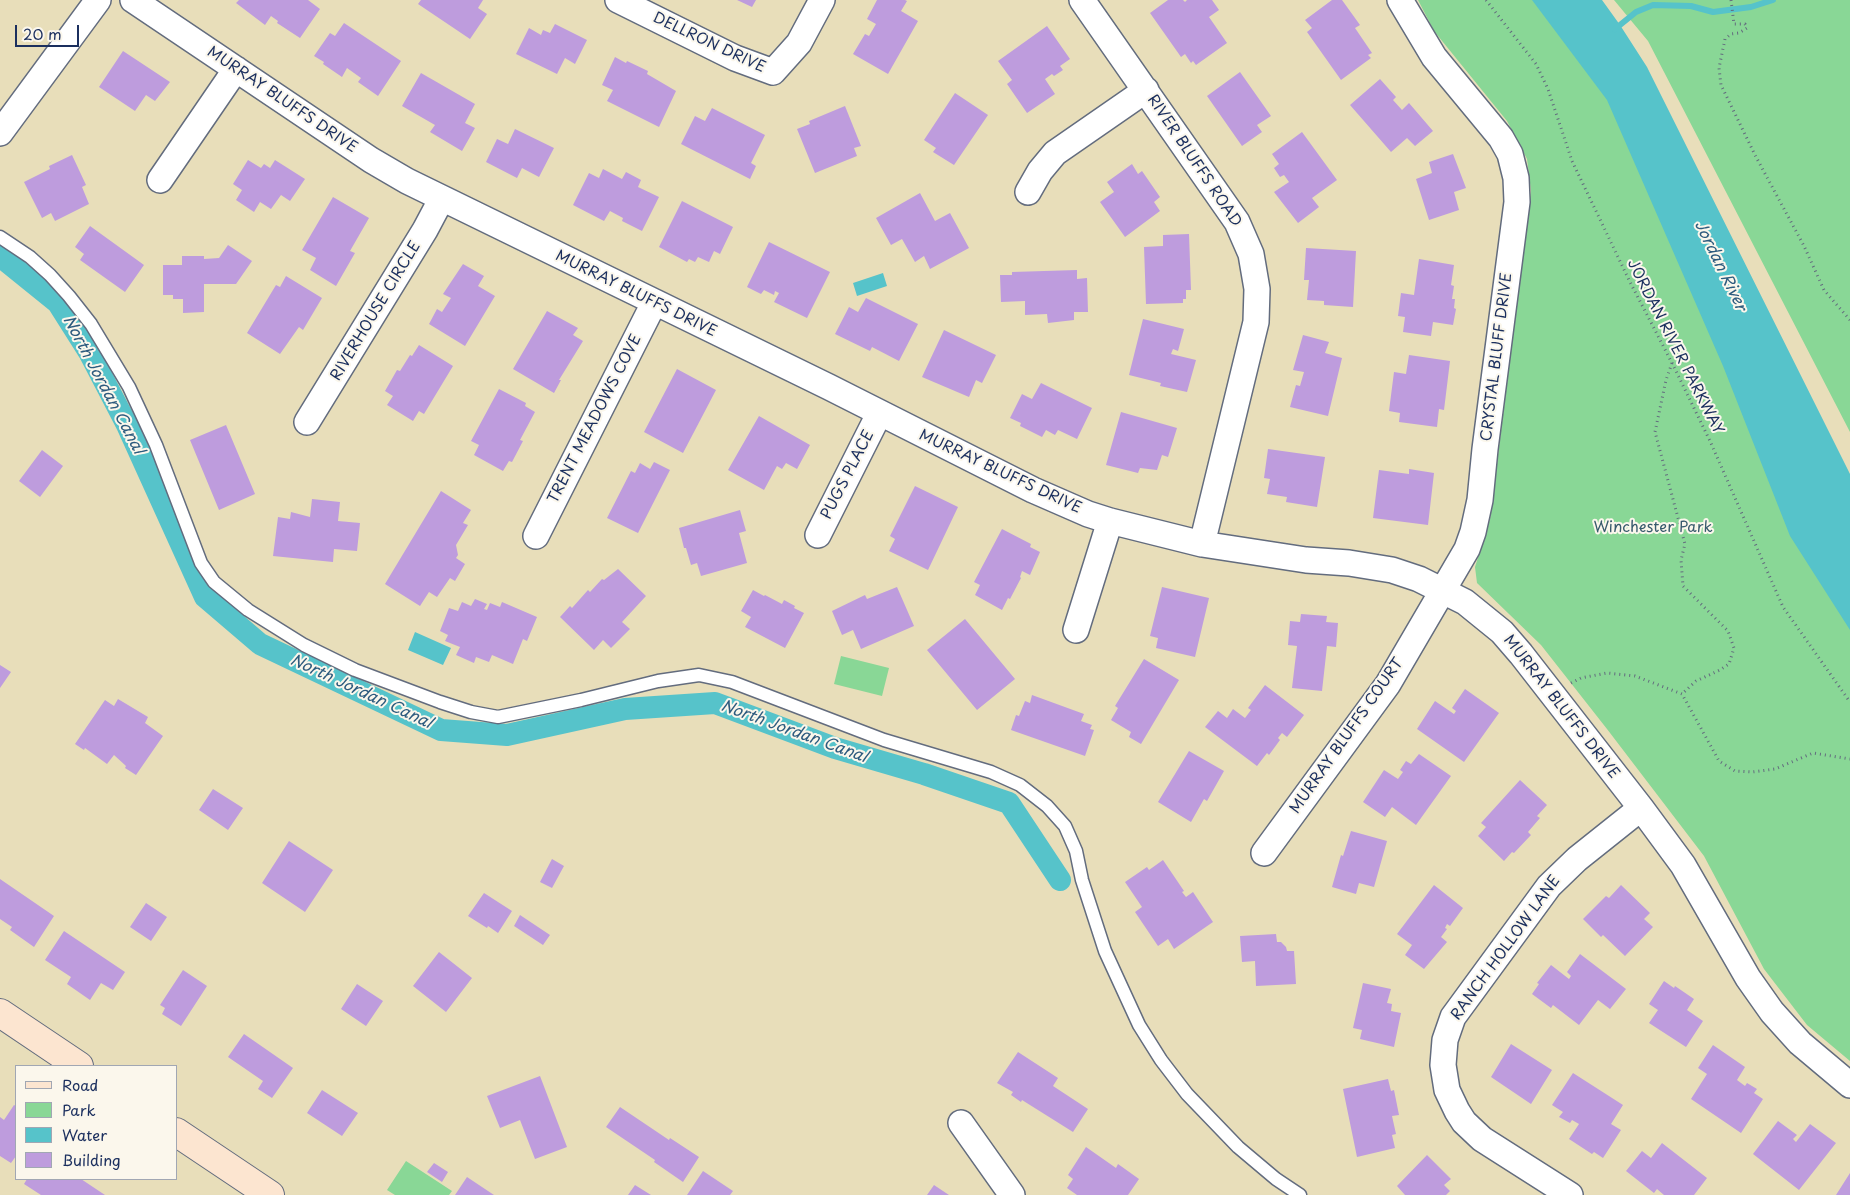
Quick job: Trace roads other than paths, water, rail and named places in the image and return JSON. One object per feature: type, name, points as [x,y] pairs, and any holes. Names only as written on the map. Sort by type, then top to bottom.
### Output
[{"type":"street","points":[[0,133],[98,0]]},
{"type":"street","name":"MURRAY BLUFFS DRIVE","points":[[133,0],[371,160],[442,198],[829,387],[879,414],[1033,490],[1088,514],[1202,544],[1306,560],[1349,563],[1406,573],[1465,602],[1502,632],[1521,654],[1683,865],[1748,978],[1772,1012],[1800,1043],[1850,1085]]},
{"type":"street","name":"DELLRON DRIVE","points":[[618,0],[735,58],[773,72],[799,43],[822,0]]},
{"type":"street","name":"RIVER BLUFFS ROAD","points":[[1082,0],[1237,222],[1252,254],[1258,289],[1256,322],[1202,544]]},
{"type":"street","name":"CRYSTAL BLUFF DRIVE","points":[[1400,0],[1434,57],[1501,138],[1510,154],[1516,178],[1517,202],[1480,500],[1467,549],[1442,590]]},
{"type":"street","points":[[160,180],[236,69]]},
{"type":"street","points":[[1028,192],[1040,171],[1055,153],[1146,90]]},
{"type":"street","name":"RIVERHOUSE CIRCLE","points":[[307,422],[425,230],[442,198]]},
{"type":"street","name":"TRENT MEADOWS COVE","points":[[536,536],[654,303]]},
{"type":"street","name":"PUGS PLACE","points":[[818,535],[879,414]]},
{"type":"street","points":[[1076,630],[1110,521]]},
{"type":"street","name":"MURRAY BLUFFS COURT","points":[[1264,853],[1388,684],[1442,590]]},
{"type":"street","name":"RANCH HOLLOW LANE","points":[[1570,1195],[1482,1139],[1473,1131],[1457,1111],[1447,1090],[1443,1065],[1445,1040],[1453,1016],[1538,899],[1566,868],[1640,808]]},
{"type":"street","points":[[0,1013],[78,1065]]},
{"type":"street","points":[[961,1123],[1012,1195]]},
{"type":"street","points":[[178,1133],[270,1195]]},
{"type":"lane","points":[[0,237],[30,257],[50,275],[91,324],[129,387],[156,446],[201,563],[214,582],[248,610],[304,645],[355,670],[440,702],[470,712],[498,717],[572,702],[658,681],[699,676],[732,682],[874,736],[991,772],[1020,784],[1047,806],[1065,826],[1076,851],[1082,880],[1105,951],[1139,1025],[1161,1060],[1187,1094],[1238,1147],[1276,1179],[1300,1195]]},
{"type":"water","name":"Jordan River","points":[[1532,0],[1602,0],[1647,67],[1850,474],[1850,630],[1790,536],[1723,366],[1607,100]]},
{"type":"water","points":[[883,273],[887,286],[857,296],[853,283]]},
{"type":"water","points":[[415,632],[451,648],[443,665],[408,650]]},
{"type":"waterway","points":[[1615,29],[1636,12],[1653,5],[1691,6],[1713,12],[1751,7],[1773,0]]},
{"type":"waterway","name":"North Jordan Canal","points":[[0,256],[58,303],[89,352],[127,425],[205,597],[260,644],[441,730],[507,735],[625,709],[715,703],[835,748],[924,774],[1009,803],[1060,880]]},
{"type":"park label","name":"Winchester Park","points":[[1653,528]]}]
